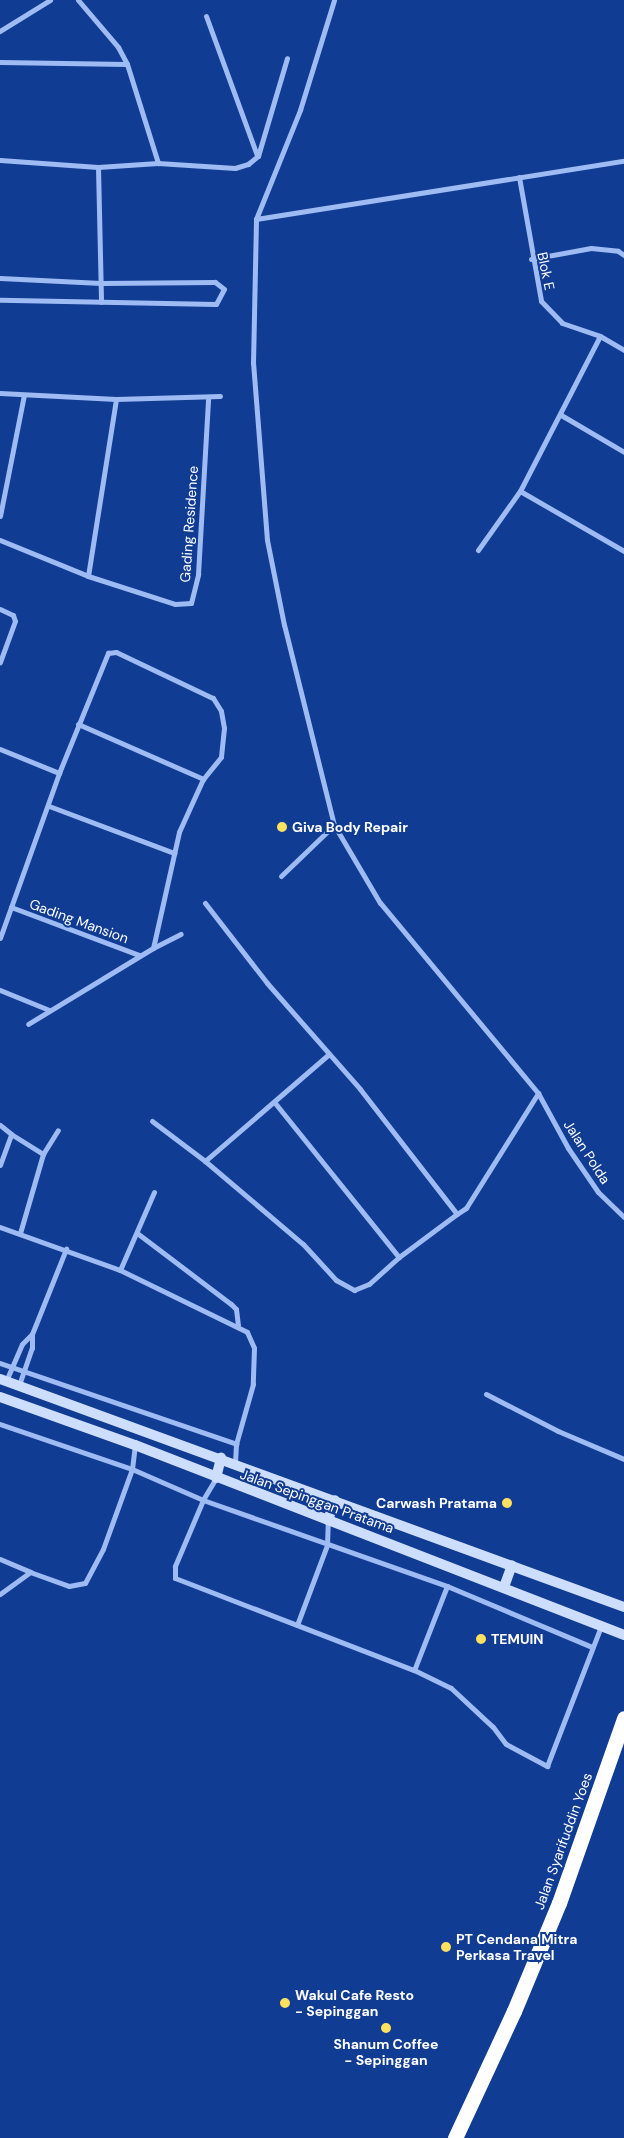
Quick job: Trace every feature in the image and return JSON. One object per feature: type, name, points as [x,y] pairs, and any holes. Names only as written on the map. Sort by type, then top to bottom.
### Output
[{"type":"highway","name":"Jalan Syarifuddin Yoes","points":[[455,2138],[514,2011],[562,1894],[624,1718]]},
{"type":"street","points":[[0,31],[50,0]]},
{"type":"street","points":[[78,0],[118,47],[127,64],[158,163]]},
{"type":"street","points":[[256,219],[300,110],[334,0]]},
{"type":"street","points":[[206,16],[258,156]]},
{"type":"street","points":[[0,160],[98,167],[158,163],[235,168],[248,164],[258,156],[287,58]]},
{"type":"street","points":[[0,62],[127,64]]},
{"type":"street","points":[[256,219],[624,161]]},
{"type":"street","points":[[98,167],[101,302]]},
{"type":"street","name":"Blok E","points":[[519,177],[531,258],[541,300],[562,323],[600,336],[624,350]]},
{"type":"street","name":"Jalan Polda","points":[[256,219],[253,363],[267,540],[284,625],[334,825],[380,903],[538,1093],[568,1148],[598,1192],[624,1217]]},
{"type":"street","points":[[531,258],[591,248],[618,251],[624,255]]},
{"type":"street","points":[[0,278],[100,283],[215,282],[224,289],[216,304],[0,300]]},
{"type":"street","points":[[478,550],[520,491],[561,415],[600,336]]},
{"type":"street","points":[[0,393],[116,399],[208,398],[220,396]]},
{"type":"street","points":[[0,516],[24,395]]},
{"type":"street","name":"Gading Residence","points":[[0,540],[88,576],[175,604],[191,603],[198,574],[208,398]]},
{"type":"street","points":[[88,576],[116,399]]},
{"type":"street","points":[[561,415],[624,452]]},
{"type":"street","points":[[520,491],[624,551]]},
{"type":"street","points":[[0,610],[13,615],[15,621],[0,662]]},
{"type":"street","name":"Gading Mansion","points":[[0,938],[49,806],[59,773],[107,655],[111,651],[116,652],[213,698],[221,711],[225,741],[221,757],[203,779],[187,810],[174,854],[153,948],[28,1024]]},
{"type":"street","points":[[78,724],[203,779]]},
{"type":"street","points":[[0,749],[59,773]]},
{"type":"street","points":[[49,806],[174,854]]},
{"type":"street","points":[[281,876],[334,825]]},
{"type":"street","points":[[205,903],[328,1054],[360,1089],[457,1214]]},
{"type":"street","name":"Gading Mansion","points":[[11,907],[139,955]]},
{"type":"street","points":[[0,916],[7,919]]},
{"type":"street","points":[[153,948],[182,934]]},
{"type":"street","points":[[0,990],[49,1010]]},
{"type":"street","points":[[205,1161],[275,1103],[328,1054]]},
{"type":"street","points":[[152,1121],[205,1161],[303,1244],[346,1287],[361,1289],[399,1257],[457,1214],[477,1195],[538,1093]]},
{"type":"street","points":[[275,1103],[399,1257]]},
{"type":"street","points":[[0,1125],[43,1154]]},
{"type":"street","points":[[20,1233],[43,1154],[58,1130]]},
{"type":"street","points":[[0,1165],[11,1134]]},
{"type":"street","points":[[120,1270],[154,1192]]},
{"type":"street","points":[[0,1227],[66,1249],[120,1270],[238,1325],[252,1339],[254,1348],[253,1384],[236,1444],[235,1463]]},
{"type":"street","points":[[137,1233],[236,1308],[238,1325]]},
{"type":"street","points":[[14,1403],[32,1348],[32,1334],[66,1249]]},
{"type":"street","points":[[1,1397],[3,1380],[22,1344],[32,1334]]},
{"type":"street","points":[[0,1363],[236,1444]]},
{"type":"street","name":"Jalan Sepinggan Pratama","points":[[3,1380],[235,1463],[624,1607]]},
{"type":"street","points":[[486,1394],[558,1431],[624,1459]]},
{"type":"street","name":"Jalan Sepinggan Pratama","points":[[1,1397],[135,1445],[624,1635]]},
{"type":"street","points":[[0,1424],[132,1470],[203,1500],[327,1545],[447,1586],[592,1647]]},
{"type":"street","points":[[0,1567],[1,1560],[69,1586],[85,1583],[103,1549],[132,1470],[135,1445]]},
{"type":"street","points":[[221,1458],[216,1478],[203,1500],[175,1566],[175,1578],[414,1670],[451,1688],[506,1744],[547,1766],[601,1625]]},
{"type":"street","points":[[297,1625],[327,1545],[328,1520],[335,1500]]},
{"type":"street","points":[[504,1587],[512,1566]]},
{"type":"street","points":[[0,1594],[30,1572]]},
{"type":"street","points":[[414,1670],[447,1586]]},
{"type":"place","name":"Giva Body Repair","points":[[282,827]]},
{"type":"place","name":"Carwash Pratama","points":[[507,1503]]},
{"type":"place","name":"TEMUIN","points":[[481,1639]]},
{"type":"place","name":"PT Cendana Mitra Perkasa Travel","points":[[446,1947]]},
{"type":"place","name":"Wakul Cafe Resto - Sepinggan","points":[[285,2003]]},
{"type":"place","name":"Shanum Coffee - Sepinggan","points":[[386,2028]]}]
